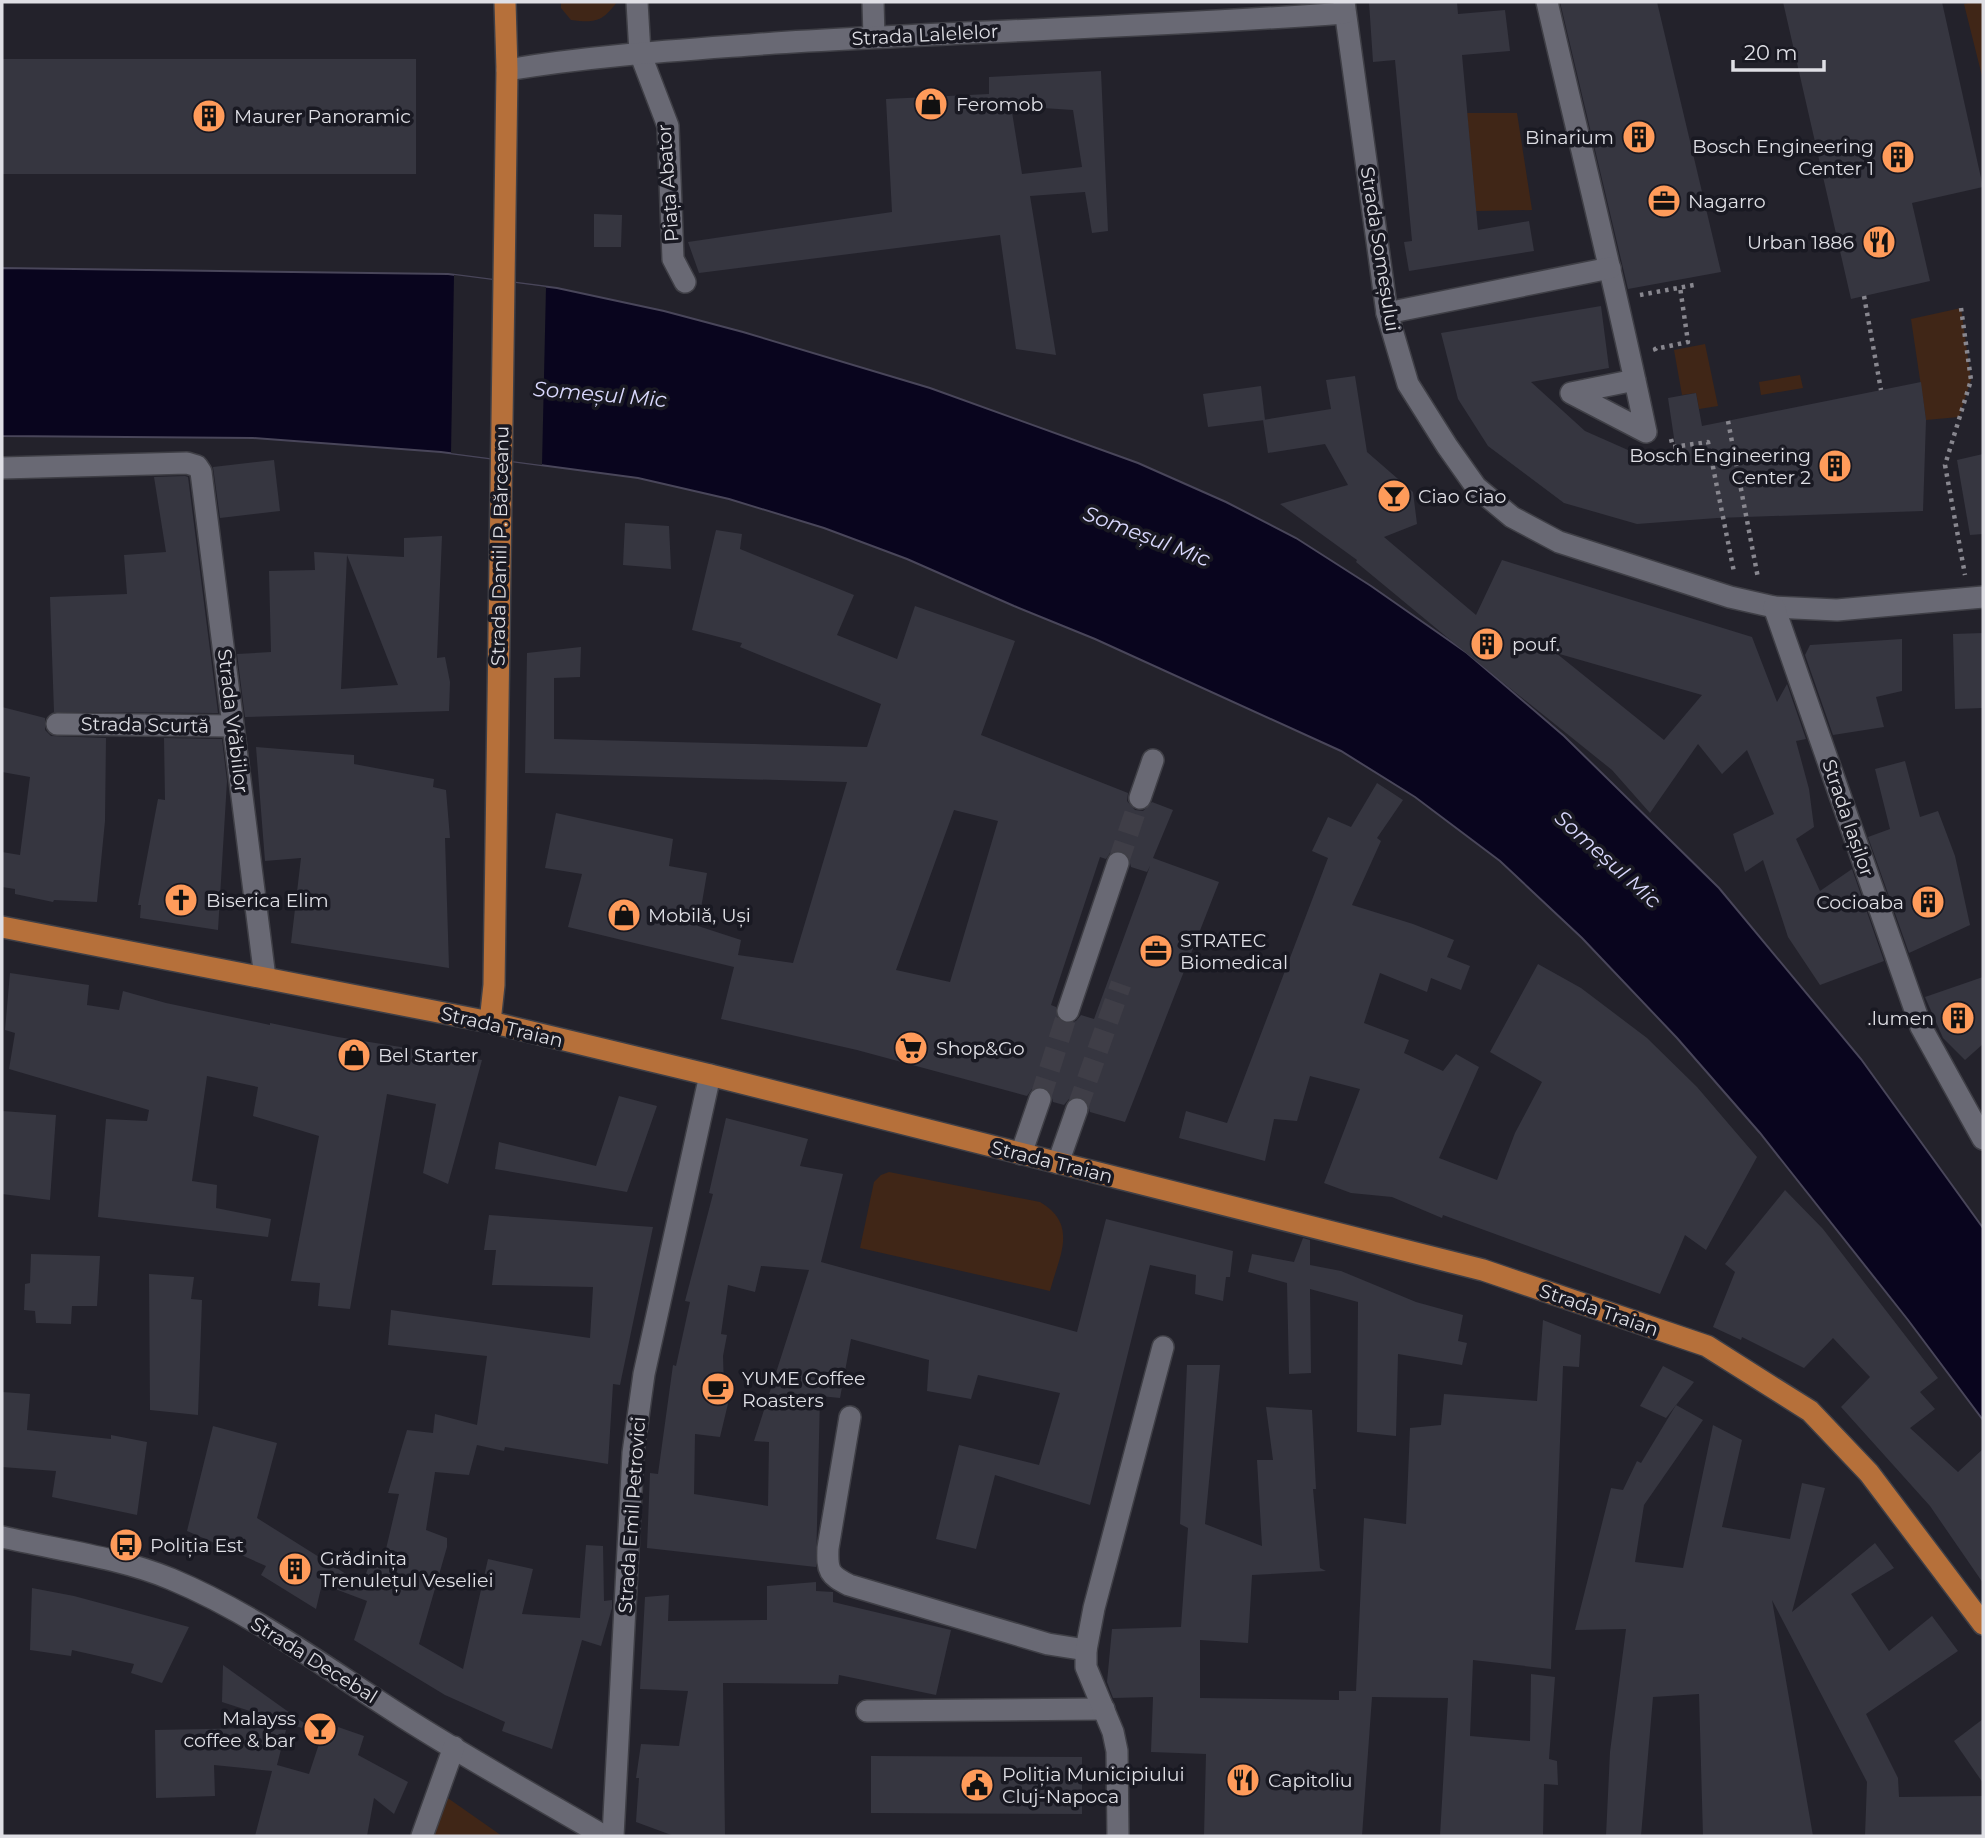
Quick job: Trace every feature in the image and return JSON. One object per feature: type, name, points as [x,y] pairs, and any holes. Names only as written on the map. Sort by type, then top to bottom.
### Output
[{"type":"main road","points":[[505,2],[507,70]]},
{"type":"main road","name":"Strada Daniil P. Bărceanu","points":[[490,1022],[494,985],[507,70]]},
{"type":"main road","name":"Strada Traian","points":[[2,927],[490,1022],[710,1075],[1483,1270],[1707,1346],[1810,1411],[1869,1473],[1983,1623]]},
{"type":"street","name":"Piața Abator","points":[[637,2],[640,53],[667,126],[673,259],[685,282]]},
{"type":"street","points":[[873,2],[874,37]]},
{"type":"street","points":[[1547,2],[1635,380]]},
{"type":"street","name":"Strada Lalelelor","points":[[507,70],[573,59],[640,53],[1345,7]]},
{"type":"street","name":"Strada Someșului","points":[[1345,7],[1387,313],[1408,384],[1476,487],[1512,517],[1559,542],[1730,597],[1774,607],[1837,610],[1983,597]]},
{"type":"street","points":[[1387,313],[1609,268]]},
{"type":"street","name":"Strada Vrăbiilor","points":[[2,468],[187,463],[197,466],[201,472],[265,978]]},
{"type":"street","name":"Strada Iașilor","points":[[1774,607],[1921,1027],[1983,1139]]},
{"type":"street","name":"Strada Scurtă","points":[[57,724],[233,726]]},
{"type":"street","points":[[1140,797],[1153,760]]},
{"type":"street","points":[[1068,1011],[1118,863]]},
{"type":"street","name":"Strada Emil Petrovici","points":[[613,1836],[633,1453],[644,1374],[710,1075]]},
{"type":"street","points":[[1021,1154],[1040,1099]]},
{"type":"street","points":[[1058,1163],[1077,1109]]},
{"type":"street","points":[[1118,1836],[1117,1751],[1113,1732],[1086,1667],[1086,1650],[1094,1608],[1163,1347]]},
{"type":"street","points":[[850,1417],[828,1548],[827,1566],[834,1578],[861,1589],[1048,1644],[1086,1650]]},
{"type":"street","name":"Strada Decebal","points":[[2,1537],[124,1564],[170,1579],[217,1601],[300,1648],[403,1717],[604,1836]]},
{"type":"street","points":[[867,1711],[1104,1709]]},
{"type":"street","points":[[422,1836],[454,1747]]},
{"type":"path","points":[[1633,296],[1694,285]]},
{"type":"path","points":[[1657,361],[1655,349],[1688,342],[1680,288]]},
{"type":"path","points":[[1864,296],[1881,390]]},
{"type":"path","points":[[1961,308],[1971,380],[1945,465],[1965,579]]},
{"type":"path","points":[[1728,421],[1759,580]]},
{"type":"path","points":[[1671,435],[1673,447],[1708,442],[1734,573]]},
{"type":"shaded area","points":[[561,2],[617,2],[607,14],[597,20],[586,21],[571,20],[561,8]]},
{"type":"shaded area","points":[[1983,2],[1983,80],[1964,4]]},
{"type":"shaded area","points":[[1467,113],[1517,113],[1532,210],[1476,211]]},
{"type":"shaded area","points":[[1961,308],[1971,380],[1959,417],[1926,420],[1911,319]]},
{"type":"shaded area","points":[[1705,344],[1718,406],[1699,409],[1696,393],[1682,395],[1674,350]]},
{"type":"shaded area","points":[[1800,375],[1803,388],[1761,395],[1759,382]]},
{"type":"shaded area","points":[[889,1172],[1040,1202],[1052,1211],[1063,1231],[1061,1254],[1050,1291],[860,1248],[874,1182]]},
{"type":"shaded area","points":[[442,1794],[502,1836],[430,1836]]},
{"type":"water","name":"Someșul Mic","points":[[2,268],[448,274],[557,288],[664,311],[743,332],[930,388],[1138,463],[1226,502],[1296,538],[1467,653],[1564,736],[1719,888],[1861,1059],[1983,1228],[1983,1420],[1908,1320],[1760,1133],[1677,1038],[1582,938],[1500,861],[1415,797],[1341,751],[1095,639],[907,559],[824,528],[729,499],[638,478],[441,452],[253,438],[2,436]]},
{"type":"pier","points":[[454,275],[546,287],[542,465],[451,453]]},
{"type":"building","points":[[1369,2],[1457,2],[1458,14],[1505,10],[1510,51],[1462,55],[1478,230],[1529,221],[1534,251],[1409,271],[1404,242],[1412,241],[1395,60],[1373,62]]},
{"type":"building","name":"Binarium","points":[[1560,2],[1657,2],[1721,272],[1628,289]]},
{"type":"building","name":"Bosch Engineering Center 1","points":[[1783,2],[1942,2],[1983,187],[1912,203],[1930,281],[1851,299]]},
{"type":"building","name":"Maurer Panoramic","points":[[2,59],[416,59],[416,174],[2,174]]},
{"type":"building","points":[[1101,71],[1108,231],[1092,233],[1085,192],[1030,196],[1056,355],[1016,349],[1000,235],[699,273],[688,242],[892,212],[886,99],[989,94],[989,77]],"holes":[[[1011,106],[1073,110],[1082,167],[1022,174]]]},
{"type":"building","points":[[594,214],[622,215],[621,247],[594,247]]},
{"type":"building","points":[[1601,306],[1609,368],[1531,382],[1585,431],[1637,454],[1676,451],[1668,398],[1696,393],[1702,426],[1921,382],[1926,420],[1923,511],[1717,518],[1637,524],[1564,503],[1488,446],[1458,399],[1441,333]]},
{"type":"building","points":[[1355,376],[1367,452],[1413,492],[1417,524],[1384,537],[1476,615],[1502,560],[1752,637],[1777,702],[1787,684],[1806,739],[1796,741],[1809,789],[1814,827],[1796,839],[1820,891],[1852,869],[1884,961],[1820,985],[1788,937],[1763,860],[1745,872],[1733,834],[1774,814],[1747,750],[1722,774],[1698,744],[1650,813],[1612,770],[1460,648],[1356,562],[1357,560],[1280,504],[1348,485],[1325,444],[1268,453],[1263,420],[1331,409],[1326,380]],"holes":[[[1556,653],[1702,695],[1664,740]]]},
{"type":"building","points":[[1261,386],[1265,420],[1208,427],[1203,394]]},
{"type":"building","points":[[1983,454],[1983,534],[1970,535],[1957,460]]},
{"type":"building","points":[[274,460],[280,511],[220,518],[213,467]]},
{"type":"building","points":[[154,477],[188,477],[218,713],[54,712],[50,597],[127,594],[124,555],[166,552]]},
{"type":"building","points":[[625,523],[669,526],[671,569],[623,565]]},
{"type":"building","points":[[716,530],[742,534],[740,549],[854,595],[837,635],[897,659],[915,606],[1015,641],[981,735],[1128,793],[1127,801],[1135,810],[1143,811],[1152,802],[1173,810],[1153,858],[1219,882],[1125,1122],[1090,1112],[1087,1101],[1081,1096],[1069,1099],[1064,1105],[1053,1102],[1050,1091],[1044,1086],[1032,1089],[1027,1096],[857,1050],[721,1019],[734,967],[568,927],[582,874],[545,868],[556,813],[673,839],[669,866],[707,873],[698,926],[741,940],[738,955],[793,963],[847,782],[525,773],[527,653],[581,647],[580,677],[554,678],[554,739],[867,747],[881,704],[740,647],[742,643],[692,630]],"holes":[[[954,810],[998,821],[950,982],[896,970]],[[1116,850],[1128,855],[1131,867],[1147,872],[1150,866],[1094,1019],[1081,1015],[1076,1021],[1064,1024],[1058,1019],[1056,1007],[1051,1005],[1100,857],[1106,859]]]},
{"type":"building","points":[[442,536],[437,658],[445,657],[450,682],[449,711],[245,717],[237,654],[271,652],[269,571],[315,570],[314,552],[404,557],[404,538]],"holes":[[[347,555],[398,685],[341,689]]]},
{"type":"building","points":[[1983,633],[1983,708],[1955,709],[1953,634]]},
{"type":"building","points":[[1902,639],[1902,691],[1876,697],[1884,727],[1833,735],[1805,655],[1810,645]]},
{"type":"building","points":[[2,707],[45,718],[45,730],[51,736],[106,738],[105,821],[97,902],[53,902],[15,894],[15,889],[2,887],[2,852],[20,855],[30,777],[2,772]]},
{"type":"building","points":[[164,738],[222,739],[227,781],[218,930],[140,918],[141,905],[138,905],[158,799],[165,800]]},
{"type":"building","points":[[256,747],[354,755],[354,764],[434,779],[433,787],[446,790],[450,838],[445,838],[449,968],[291,943],[301,858],[265,861]]},
{"type":"building","points":[[1905,761],[1920,817],[1938,811],[1955,856],[1970,925],[1909,953],[1868,837],[1890,829],[1875,769]]},
{"type":"building","points":[[1377,783],[1403,800],[1377,838],[1381,841],[1352,905],[1454,940],[1447,957],[1470,966],[1461,990],[1431,978],[1427,992],[1380,973],[1364,1023],[1409,1040],[1404,1053],[1443,1071],[1456,1054],[1479,1067],[1439,1158],[1497,1180],[1515,1133],[1542,1082],[1490,1052],[1538,964],[1581,988],[1647,1038],[1697,1087],[1757,1157],[1706,1250],[1685,1235],[1660,1294],[1443,1215],[1442,1218],[1392,1197],[1351,1193],[1324,1183],[1360,1089],[1310,1076],[1297,1121],[1274,1119],[1265,1161],[1179,1138],[1186,1111],[1227,1123],[1328,858],[1312,851],[1328,817],[1351,827]]},
{"type":"building","points":[[10,973],[89,985],[87,1005],[119,1010],[123,991],[270,1025],[482,1060],[448,1184],[423,1173],[436,1104],[387,1094],[350,1309],[318,1306],[320,1283],[291,1281],[319,1136],[253,1116],[258,1087],[207,1076],[192,1181],[217,1185],[216,1208],[271,1219],[268,1237],[98,1217],[106,1119],[147,1121],[149,1110],[9,1069],[15,1033],[5,1030]]},
{"type":"building","name":".lumen","points":[[1983,977],[1983,1044],[1965,1060],[1943,1038],[1925,997]]},
{"type":"building","points":[[619,1096],[657,1106],[627,1192],[495,1169],[499,1142],[596,1166]]},
{"type":"building","points":[[2,1111],[56,1115],[50,1200],[2,1194]]},
{"type":"building","points":[[726,1118],[808,1139],[800,1166],[843,1174],[821,1262],[1077,1332],[1106,1219],[1233,1251],[1230,1277],[1226,1277],[1223,1301],[1195,1294],[1196,1275],[1150,1265],[1090,1505],[995,1475],[976,1549],[936,1539],[959,1445],[1039,1465],[1060,1393],[978,1375],[971,1399],[927,1391],[929,1360],[851,1339],[840,1398],[820,1396],[816,1567],[647,1548],[650,1473],[658,1474],[673,1365],[676,1366],[690,1302],[685,1301],[713,1194],[709,1193]],"holes":[[[761,1266],[809,1270],[754,1441],[769,1442],[768,1506],[694,1494],[695,1434],[720,1437],[732,1387],[724,1388],[723,1356],[727,1335],[721,1334],[728,1285],[755,1292]]]},
{"type":"building","points":[[1785,1190],[1823,1229],[1938,1378],[1920,1392],[1935,1409],[1910,1428],[1958,1472],[1983,1449],[1983,1583],[1930,1506],[1841,1407],[1870,1377],[1833,1338],[1804,1368],[1742,1337],[1741,1340],[1713,1327],[1735,1272],[1725,1264]]},
{"type":"building","points":[[489,1215],[653,1227],[620,1385],[613,1384],[608,1464],[477,1445],[469,1475],[435,1472],[426,1530],[447,1538],[447,1547],[419,1644],[463,1669],[488,1559],[533,1569],[522,1614],[580,1618],[586,1545],[603,1546],[604,1601],[612,1600],[612,1608],[601,1646],[582,1640],[552,1749],[502,1731],[505,1722],[445,1695],[354,1640],[367,1601],[322,1584],[316,1609],[261,1575],[266,1566],[228,1549],[228,1543],[226,1548],[187,1531],[213,1426],[277,1443],[257,1518],[362,1584],[370,1563],[382,1566],[399,1494],[388,1493],[407,1430],[433,1433],[435,1414],[477,1425],[487,1356],[388,1345],[391,1310],[590,1338],[593,1287],[492,1285],[496,1250],[484,1250]]},
{"type":"building","points":[[1303,1238],[1310,1240],[1310,1265],[1341,1271],[1416,1302],[1463,1315],[1458,1341],[1467,1343],[1462,1365],[1398,1354],[1396,1436],[1357,1432],[1358,1302],[1310,1289],[1311,1373],[1289,1374],[1287,1283],[1248,1272],[1252,1254],[1294,1262]]},
{"type":"building","points":[[31,1254],[100,1256],[97,1306],[72,1306],[71,1324],[36,1323],[35,1311],[24,1310],[25,1284],[30,1283]]},
{"type":"building","points":[[149,1274],[194,1277],[191,1299],[202,1300],[198,1415],[150,1410]]},
{"type":"building","points":[[1543,1320],[1581,1335],[1579,1367],[1563,1366],[1551,1669],[1473,1660],[1470,1736],[1530,1741],[1531,1674],[1555,1677],[1549,1759],[1557,1761],[1558,1785],[1544,1784],[1543,1836],[1440,1836],[1448,1698],[1372,1697],[1362,1836],[1204,1836],[1206,1754],[1151,1752],[1153,1697],[1113,1698],[1107,1682],[1112,1629],[1181,1627],[1188,1528],[1180,1524],[1187,1365],[1220,1365],[1205,1524],[1262,1546],[1257,1460],[1273,1460],[1266,1407],[1312,1410],[1316,1489],[1313,1489],[1320,1568],[1326,1571],[1252,1575],[1248,1643],[1200,1640],[1200,1698],[1339,1700],[1339,1691],[1356,1691],[1364,1518],[1406,1524],[1410,1428],[1441,1425],[1444,1394],[1537,1401]]},
{"type":"building","points":[[1663,1366],[1694,1382],[1666,1418],[1640,1406]]},
{"type":"building","points":[[2,1392],[30,1394],[27,1430],[111,1439],[111,1435],[147,1442],[137,1515],[52,1497],[56,1471],[2,1467]]},
{"type":"building","points":[[1676,1405],[1703,1420],[1644,1505],[1635,1562],[1683,1568],[1713,1425],[1742,1440],[1722,1527],[1790,1539],[1802,1483],[1825,1488],[1792,1612],[1875,1543],[1894,1568],[1851,1594],[1889,1651],[1932,1616],[1958,1651],[1866,1714],[1898,1778],[1899,1797],[1983,1796],[1983,1836],[1865,1836],[1867,1782],[1772,1600],[1813,1836],[1703,1836],[1699,1694],[1653,1697],[1641,1836],[1606,1836],[1610,1752],[1626,1629],[1575,1630],[1611,1488],[1623,1490],[1637,1461],[1641,1463]]},
{"type":"building","points":[[816,1582],[816,1591],[833,1592],[833,1602],[951,1630],[936,1695],[839,1675],[838,1684],[723,1683],[725,1836],[674,1836],[636,1822],[639,1778],[636,1778],[641,1744],[679,1746],[688,1691],[640,1689],[645,1597],[669,1595],[668,1621],[767,1620],[767,1586]]},
{"type":"building","points":[[32,1588],[74,1596],[189,1627],[162,1683],[131,1673],[134,1664],[72,1650],[71,1656],[30,1650]]},
{"type":"building","points":[[223,1665],[304,1723],[302,1728],[222,1702]]},
{"type":"building","points":[[1983,1719],[1983,1783],[1954,1741]]},
{"type":"building","points":[[338,1727],[364,1736],[358,1755],[408,1782],[394,1814],[374,1798],[367,1836],[255,1836],[272,1771],[214,1765],[215,1796],[156,1798],[155,1730],[286,1730],[277,1765],[309,1774],[323,1732],[337,1733]]},
{"type":"building","name":"Poliția Municipiului Cluj-Napoca","points":[[871,1756],[1082,1757],[1082,1814],[871,1813]]},
{"type":"tunnel","points":[[1118,863],[1140,798]]},
{"type":"tunnel","points":[[1077,1109],[1121,984]]},
{"type":"tunnel","points":[[1040,1099],[1068,1011]]},
{"type":"place","name":"Feromob","points":[[931,104]]},
{"type":"place","name":"Maurer Panoramic","points":[[209,116]]},
{"type":"place","name":"Binarium","points":[[1639,137]]},
{"type":"place","name":"Bosch Engineering Center 1","points":[[1898,157]]},
{"type":"place","name":"Nagarro","points":[[1664,201]]},
{"type":"place","name":"Urban 1886","points":[[1879,242]]},
{"type":"place","name":"Bosch Engineering Center 2","points":[[1835,466]]},
{"type":"place","name":"Ciao Ciao","points":[[1394,496]]},
{"type":"place","name":"pouf.","points":[[1487,644]]},
{"type":"place","name":"Biserica Elim","points":[[181,900]]},
{"type":"place","name":"Cocioaba","points":[[1928,902]]},
{"type":"place","name":"Mobilă, Uși","points":[[624,915]]},
{"type":"place","name":"STRATEC Biomedical","points":[[1156,951]]},
{"type":"place","name":".lumen","points":[[1958,1018]]},
{"type":"place","name":"Shop&Go","points":[[911,1048]]},
{"type":"place","name":"Bel Starter","points":[[354,1055]]},
{"type":"place","name":"YUME Coffee Roasters","points":[[718,1389]]},
{"type":"place","name":"Poliția Est","points":[[126,1545]]},
{"type":"place","name":"Grădinița Trenulețul Veseliei","points":[[295,1569]]},
{"type":"place","name":"Malayss coffee & bar","points":[[320,1729]]},
{"type":"place","name":"Capitoliu","points":[[1243,1780]]},
{"type":"place","name":"Poliția Municipiului Cluj-Napoca","points":[[977,1785]]}]
